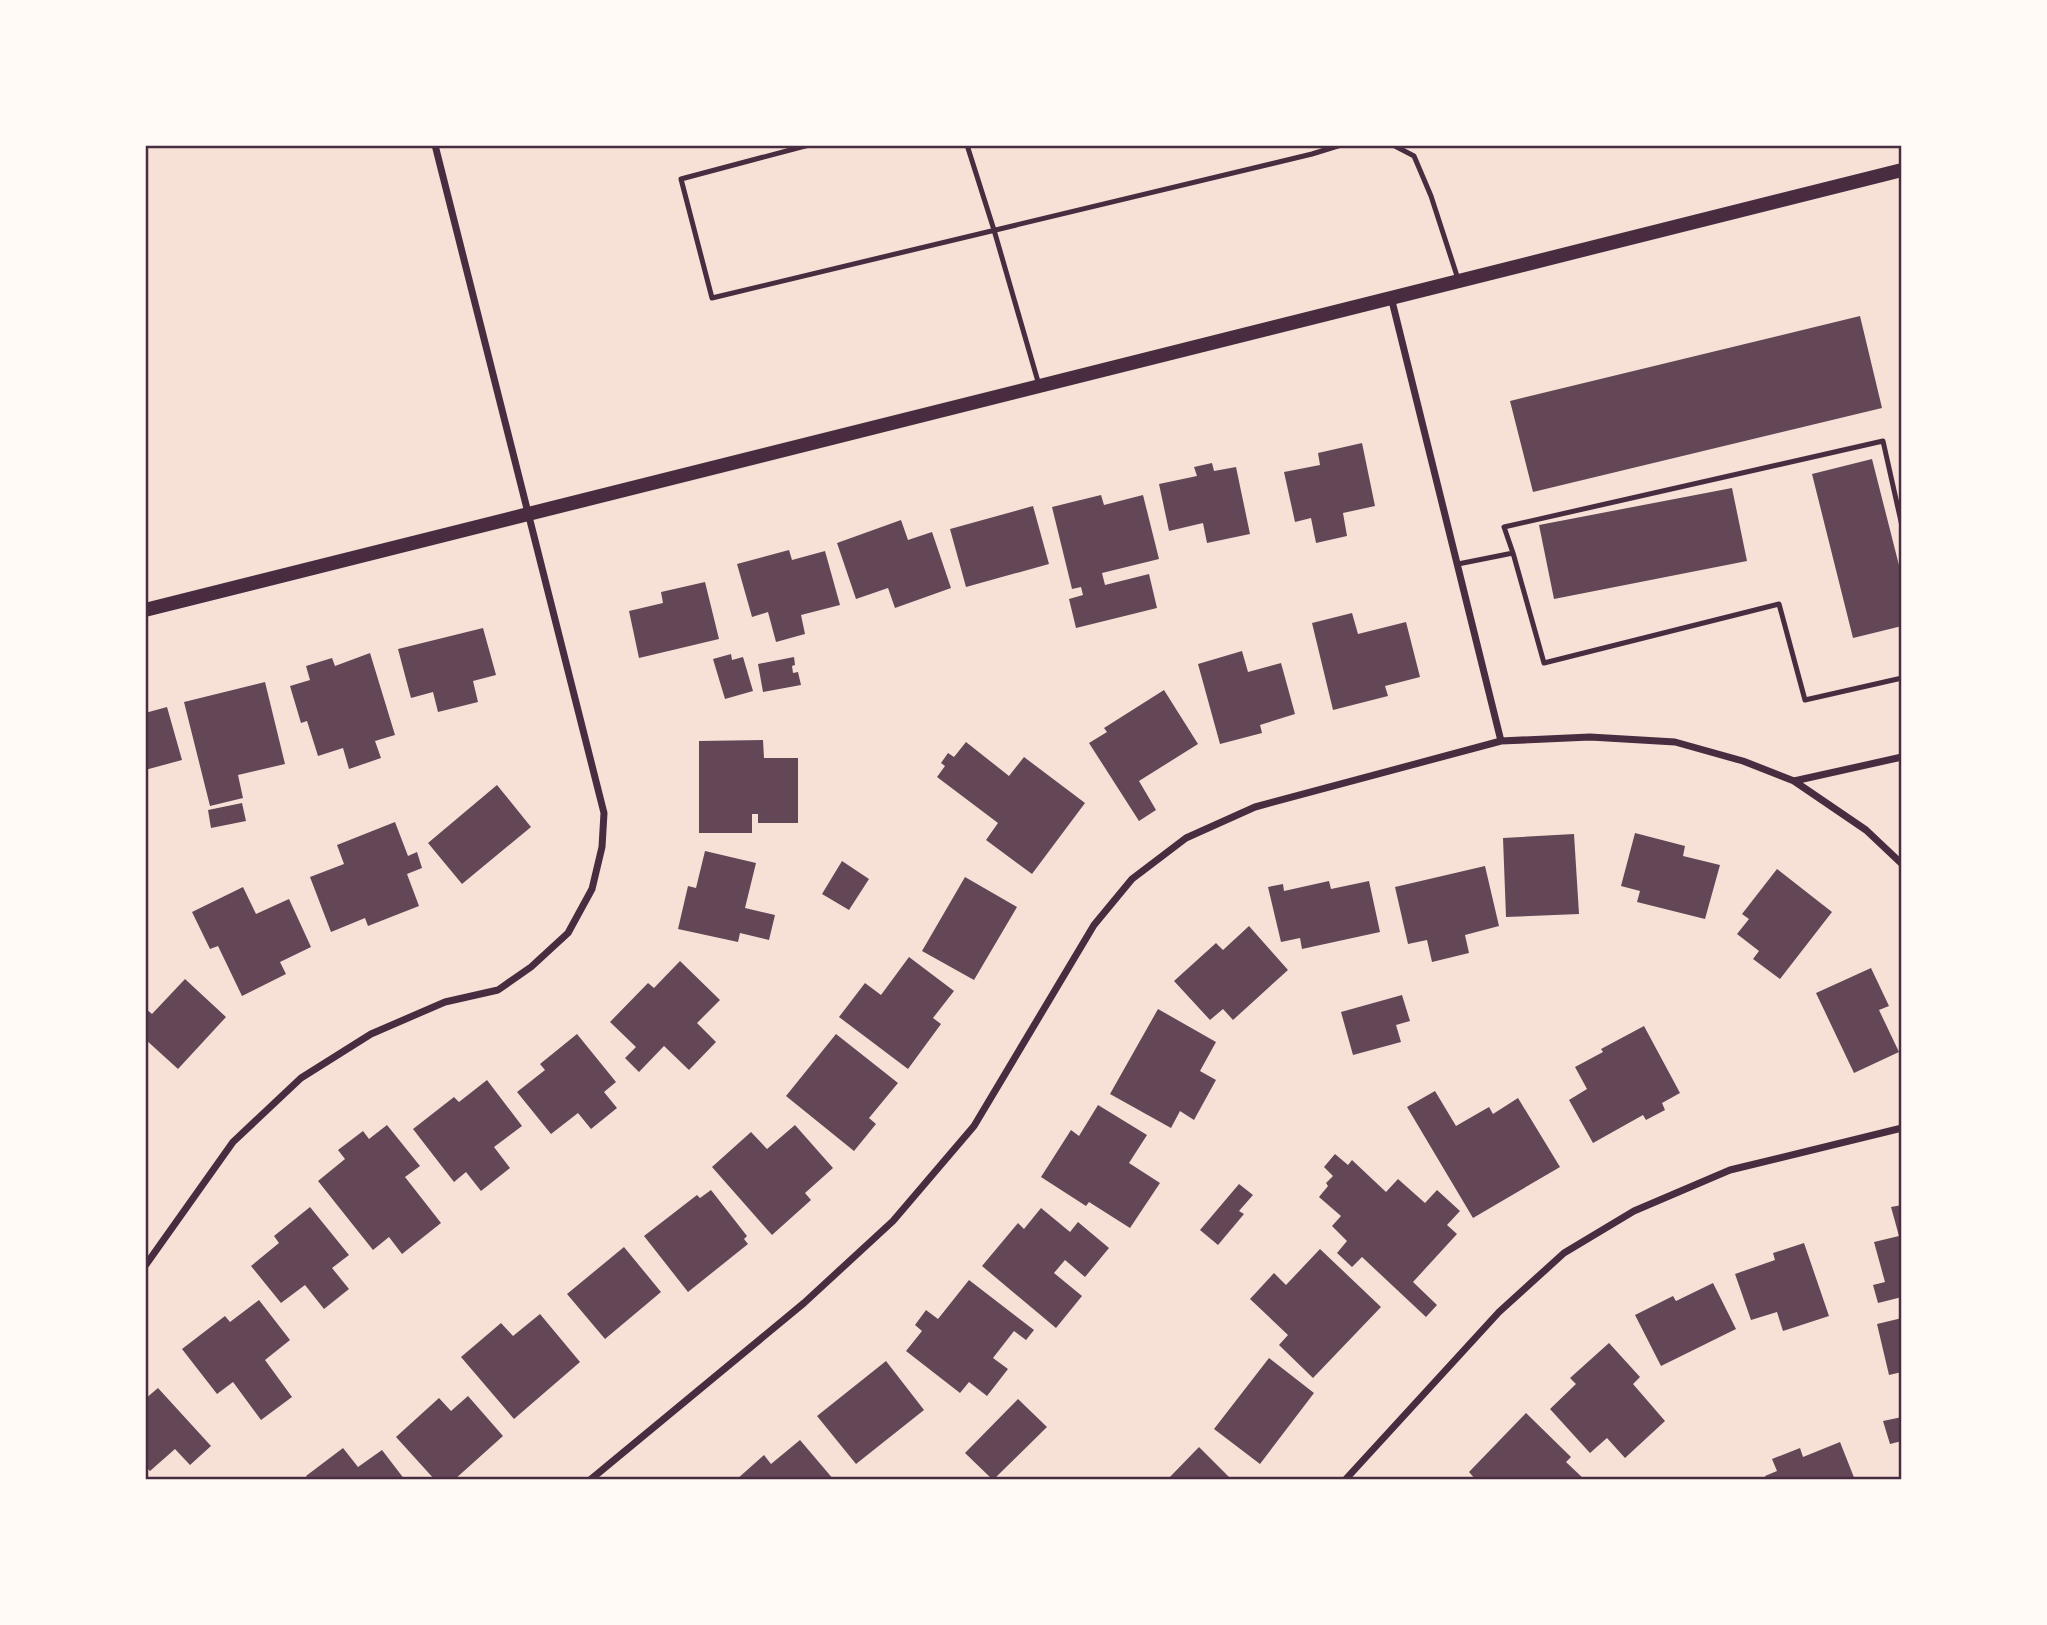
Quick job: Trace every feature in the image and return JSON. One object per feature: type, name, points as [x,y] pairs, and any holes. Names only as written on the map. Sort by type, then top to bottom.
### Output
[{"type":"main road","points":[[145,610],[1902,170]]},
{"type":"street","points":[[145,1266],[233,1142],[301,1078],[371,1034],[445,1002],[498,990],[531,967],[568,933],[592,889],[601,847],[604,813],[435,145]]},
{"type":"street","points":[[1391,297],[1502,741]]},
{"type":"street","points":[[590,1480],[804,1303],[893,1221],[974,1126],[1094,925],[1132,878],[1186,838],[1255,807],[1502,741],[1590,737],[1675,743],[1743,761],[1794,781],[1866,830],[1902,864]]},
{"type":"street","points":[[1794,781],[1902,757]]},
{"type":"street","points":[[1345,1480],[1499,1312],[1564,1253],[1634,1211],[1730,1170],[1902,1128]]},
{"type":"lane","points":[[809,145],[681,179],[712,298],[1298,158],[1341,145]]},
{"type":"lane","points":[[967,145],[1039,386]]},
{"type":"lane","points":[[1393,145],[1414,156],[1432,196],[1459,281]]},
{"type":"lane","points":[[1902,526],[1883,441],[1504,527],[1544,663],[1779,604],[1805,700],[1902,678]]},
{"type":"lane","points":[[1458,564],[1513,553]]},
{"type":"building","points":[[1860,316],[1882,408],[1533,492],[1510,401]]},
{"type":"building","points":[[1362,443],[1375,506],[1343,513],[1347,536],[1316,543],[1311,518],[1295,522],[1284,472],[1320,465],[1318,453]]},
{"type":"building","points":[[1872,459],[1902,577],[1902,626],[1853,638],[1812,474]]},
{"type":"building","points":[[1212,463],[1214,471],[1236,467],[1250,534],[1207,543],[1203,523],[1169,531],[1159,484],[1197,476],[1194,467]]},
{"type":"building","points":[[1732,488],[1747,561],[1554,599],[1539,525]]},
{"type":"building","points":[[1101,495],[1104,505],[1143,495],[1159,559],[1102,573],[1105,585],[1149,574],[1157,608],[1076,628],[1069,599],[1083,595],[1081,587],[1072,589],[1052,507]]},
{"type":"building","points":[[1033,506],[1049,564],[966,587],[950,529]]},
{"type":"building","points":[[901,520],[908,540],[932,532],[951,588],[895,608],[888,588],[856,599],[837,543]]},
{"type":"building","points":[[789,550],[792,560],[825,551],[840,605],[801,615],[805,634],[776,642],[768,612],[752,617],[737,564]]},
{"type":"building","points":[[705,582],[719,639],[639,658],[629,611],[663,603],[661,592]]},
{"type":"building","points":[[1352,613],[1358,634],[1406,622],[1420,677],[1385,686],[1388,696],[1333,710],[1312,623]]},
{"type":"building","points":[[483,628],[496,675],[473,681],[478,702],[438,712],[433,692],[411,698],[398,649]]},
{"type":"building","points":[[1242,651],[1248,672],[1281,663],[1295,714],[1260,725],[1262,733],[1220,744],[1198,664]]},
{"type":"building","points":[[370,653],[395,735],[375,741],[381,758],[349,769],[343,748],[318,756],[307,721],[301,723],[290,686],[310,680],[306,666],[332,658],[335,666]]},
{"type":"building","points":[[731,654],[732,660],[743,657],[753,691],[725,699],[713,659]]},
{"type":"building","points":[[794,657],[793,673],[798,672],[801,685],[763,692],[758,664]]},
{"type":"building","points":[[265,682],[285,764],[238,775],[243,798],[210,806],[184,702]]},
{"type":"building","points":[[1164,690],[1198,744],[1139,781],[1156,810],[1139,821],[1089,743],[1107,732],[1104,728]]},
{"type":"building","points":[[167,707],[182,760],[145,770],[145,713]]},
{"type":"building","points":[[763,740],[764,758],[798,758],[798,823],[758,823],[758,814],[752,814],[752,833],[699,833],[699,741]]},
{"type":"building","points":[[966,742],[1009,776],[1024,757],[1085,803],[1032,874],[986,840],[998,823],[937,777],[945,766],[941,763],[948,753],[954,757]]},
{"type":"building","points":[[497,785],[531,827],[462,884],[428,843]]},
{"type":"building","points":[[242,803],[246,821],[211,828],[208,810]]},
{"type":"building","points":[[395,822],[408,856],[417,852],[422,868],[407,874],[419,906],[368,926],[365,918],[331,932],[310,877],[344,864],[337,845]]},
{"type":"building","points":[[1635,833],[1685,846],[1683,856],[1720,865],[1705,919],[1637,902],[1640,891],[1621,886]]},
{"type":"building","points":[[1574,834],[1579,914],[1506,917],[1503,838]]},
{"type":"building","points":[[705,851],[756,863],[745,908],[775,915],[769,940],[740,933],[738,942],[678,929],[688,886],[696,888]]},
{"type":"building","points":[[842,861],[869,879],[849,910],[822,894]]},
{"type":"building","points":[[1485,866],[1499,926],[1465,935],[1469,953],[1432,962],[1427,940],[1408,944],[1395,887]]},
{"type":"building","points":[[1777,869],[1832,912],[1780,979],[1753,959],[1759,951],[1737,934],[1749,919],[1742,914]]},
{"type":"building","points":[[965,877],[1017,907],[974,980],[922,951]]},
{"type":"building","points":[[1329,881],[1331,889],[1369,881],[1380,932],[1302,949],[1300,938],[1281,942],[1268,887],[1283,884],[1284,891]]},
{"type":"building","points":[[243,887],[256,914],[289,899],[311,947],[280,962],[286,974],[242,996],[218,946],[210,949],[192,912]]},
{"type":"building","points":[[1249,926],[1288,970],[1233,1020],[1223,1009],[1210,1020],[1174,981],[1216,943],[1223,950]]},
{"type":"building","points":[[909,957],[954,991],[933,1018],[941,1024],[908,1069],[839,1017],[865,983],[881,995]]},
{"type":"building","points":[[680,961],[720,1000],[697,1023],[716,1042],[689,1070],[664,1046],[639,1072],[625,1058],[636,1047],[610,1022],[648,983],[654,988]]},
{"type":"building","points":[[1871,968],[1889,1006],[1879,1010],[1899,1052],[1854,1073],[1816,993]]},
{"type":"building","points":[[185,979],[226,1017],[178,1069],[145,1039],[145,1008],[152,1014]]},
{"type":"building","points":[[1402,995],[1410,1021],[1396,1025],[1401,1042],[1353,1055],[1341,1012]]},
{"type":"building","points":[[1158,1009],[1216,1042],[1200,1071],[1216,1080],[1194,1120],[1180,1111],[1171,1128],[1110,1094]]},
{"type":"building","points":[[1644,1026],[1680,1093],[1662,1103],[1665,1110],[1646,1120],[1643,1115],[1593,1143],[1569,1100],[1587,1089],[1575,1067],[1603,1052],[1601,1049]]},
{"type":"building","points":[[577,1034],[616,1082],[604,1092],[617,1108],[591,1129],[578,1113],[551,1134],[517,1092],[545,1070],[540,1064]]},
{"type":"building","points":[[836,1034],[898,1083],[869,1118],[876,1124],[854,1151],[786,1096]]},
{"type":"building","points":[[487,1080],[522,1126],[494,1147],[510,1168],[481,1191],[466,1172],[454,1182],[413,1129],[454,1097],[459,1102]]},
{"type":"building","points":[[1435,1091],[1456,1126],[1489,1107],[1493,1114],[1518,1098],[1560,1167],[1473,1218],[1407,1107]]},
{"type":"building","points":[[1098,1105],[1147,1135],[1129,1163],[1160,1183],[1130,1228],[1089,1202],[1086,1206],[1041,1177],[1071,1130],[1079,1136]]},
{"type":"building","points":[[387,1125],[420,1166],[405,1177],[441,1223],[402,1254],[389,1237],[373,1250],[318,1181],[345,1159],[338,1150],[363,1131],[369,1139]]},
{"type":"building","points":[[795,1125],[833,1168],[805,1193],[811,1200],[772,1235],[712,1167],[751,1132],[767,1149]]},
{"type":"building","points":[[1335,1154],[1348,1165],[1352,1160],[1386,1192],[1398,1179],[1425,1203],[1437,1190],[1460,1211],[1447,1225],[1457,1234],[1413,1282],[1437,1305],[1426,1317],[1362,1257],[1352,1267],[1337,1253],[1347,1241],[1332,1226],[1341,1216],[1319,1197],[1333,1176],[1324,1167]]},
{"type":"building","points":[[1239,1184],[1253,1195],[1239,1211],[1244,1214],[1218,1245],[1200,1230]]},
{"type":"building","points":[[711,1190],[747,1236],[744,1239],[748,1244],[688,1292],[644,1236],[697,1195],[700,1198]]},
{"type":"building","points":[[1902,1205],[1902,1297],[1878,1303],[1873,1285],[1885,1282],[1874,1242],[1899,1236],[1891,1207]]},
{"type":"building","points":[[310,1207],[349,1255],[332,1268],[349,1289],[324,1309],[305,1285],[281,1303],[251,1266],[279,1243],[274,1236]]},
{"type":"building","points":[[1041,1208],[1070,1232],[1078,1222],[1109,1248],[1085,1277],[1065,1260],[1054,1273],[1082,1296],[1056,1328],[982,1266],[1018,1223],[1024,1229]]},
{"type":"building","points":[[1804,1243],[1829,1316],[1783,1331],[1777,1312],[1751,1320],[1735,1274],[1775,1260],[1773,1253]]},
{"type":"building","points":[[624,1247],[661,1292],[605,1339],[567,1294]]},
{"type":"building","points":[[1320,1249],[1381,1307],[1313,1378],[1279,1345],[1288,1335],[1250,1299],[1274,1273],[1286,1285]]},
{"type":"building","points":[[969,1280],[1034,1330],[1026,1340],[1014,1331],[993,1358],[1008,1369],[987,1396],[969,1382],[960,1393],[906,1351],[922,1331],[915,1325],[926,1310],[938,1319]]},
{"type":"building","points":[[1713,1283],[1736,1329],[1661,1366],[1635,1315],[1673,1296],[1676,1301]]},
{"type":"building","points":[[259,1300],[290,1340],[265,1360],[292,1397],[261,1420],[233,1382],[217,1394],[182,1349],[225,1316],[230,1322]]},
{"type":"building","points":[[540,1314],[580,1362],[514,1419],[461,1357],[501,1323],[513,1336]]},
{"type":"building","points":[[1902,1318],[1902,1372],[1889,1375],[1877,1324]]},
{"type":"building","points":[[1609,1343],[1640,1377],[1633,1384],[1665,1421],[1625,1458],[1607,1438],[1590,1453],[1550,1409],[1576,1384],[1570,1378]]},
{"type":"building","points":[[1269,1358],[1314,1393],[1260,1464],[1214,1429]]},
{"type":"building","points":[[886,1361],[924,1410],[856,1464],[817,1416]]},
{"type":"building","points":[[158,1388],[211,1446],[190,1465],[175,1449],[150,1471],[145,1466],[145,1399]]},
{"type":"building","points":[[468,1396],[503,1436],[454,1480],[435,1480],[396,1437],[439,1398],[451,1411]]},
{"type":"building","points":[[1018,1399],[1047,1427],[993,1480],[965,1453]]},
{"type":"building","points":[[1526,1413],[1571,1457],[1566,1462],[1585,1480],[1476,1480],[1469,1472]]},
{"type":"building","points":[[1902,1417],[1902,1441],[1890,1444],[1883,1421]]},
{"type":"building","points":[[800,1440],[834,1480],[736,1480],[764,1455],[771,1464]]},
{"type":"building","points":[[1840,1442],[1855,1480],[1767,1480],[1765,1476],[1777,1471],[1772,1459],[1800,1448],[1803,1457]]},
{"type":"building","points":[[1199,1447],[1232,1480],[1167,1480]]},
{"type":"building","points":[[343,1448],[358,1467],[382,1450],[405,1480],[309,1480],[306,1476]]}]
